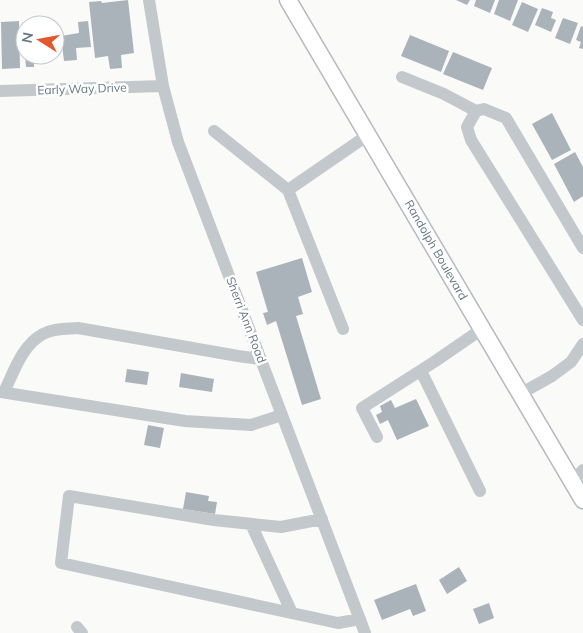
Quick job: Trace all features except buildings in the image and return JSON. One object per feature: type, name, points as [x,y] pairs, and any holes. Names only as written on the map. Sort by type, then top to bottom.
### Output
[{"type":"main road","name":"Randolph Boulevard","points":[[288,0],[520,394],[578,476],[583,500]]},
{"type":"street","name":"Sherri Ann Road","points":[[149,0],[163,86],[178,142],[365,633]]},
{"type":"street","points":[[402,76],[476,110],[484,109],[506,118],[583,248]]},
{"type":"street","name":"Early Way Drive","points":[[0,91],[163,86]]},
{"type":"street","points":[[476,110],[467,127],[471,140],[583,320]]},
{"type":"street","points":[[214,131],[288,190],[343,329]]},
{"type":"street","points":[[288,190],[368,135]]},
{"type":"street","points":[[261,359],[78,328],[60,329],[44,334],[30,344],[2,392],[185,421],[250,425],[282,415]]},
{"type":"street","points":[[377,437],[362,408],[421,371],[482,329]]},
{"type":"street","points":[[520,394],[552,376],[571,362],[583,344]]},
{"type":"street","points":[[421,371],[480,491]]},
{"type":"street","points":[[322,519],[282,528],[214,520],[69,496],[61,563],[338,624],[360,619]]},
{"type":"street","points":[[251,524],[292,614]]}]
